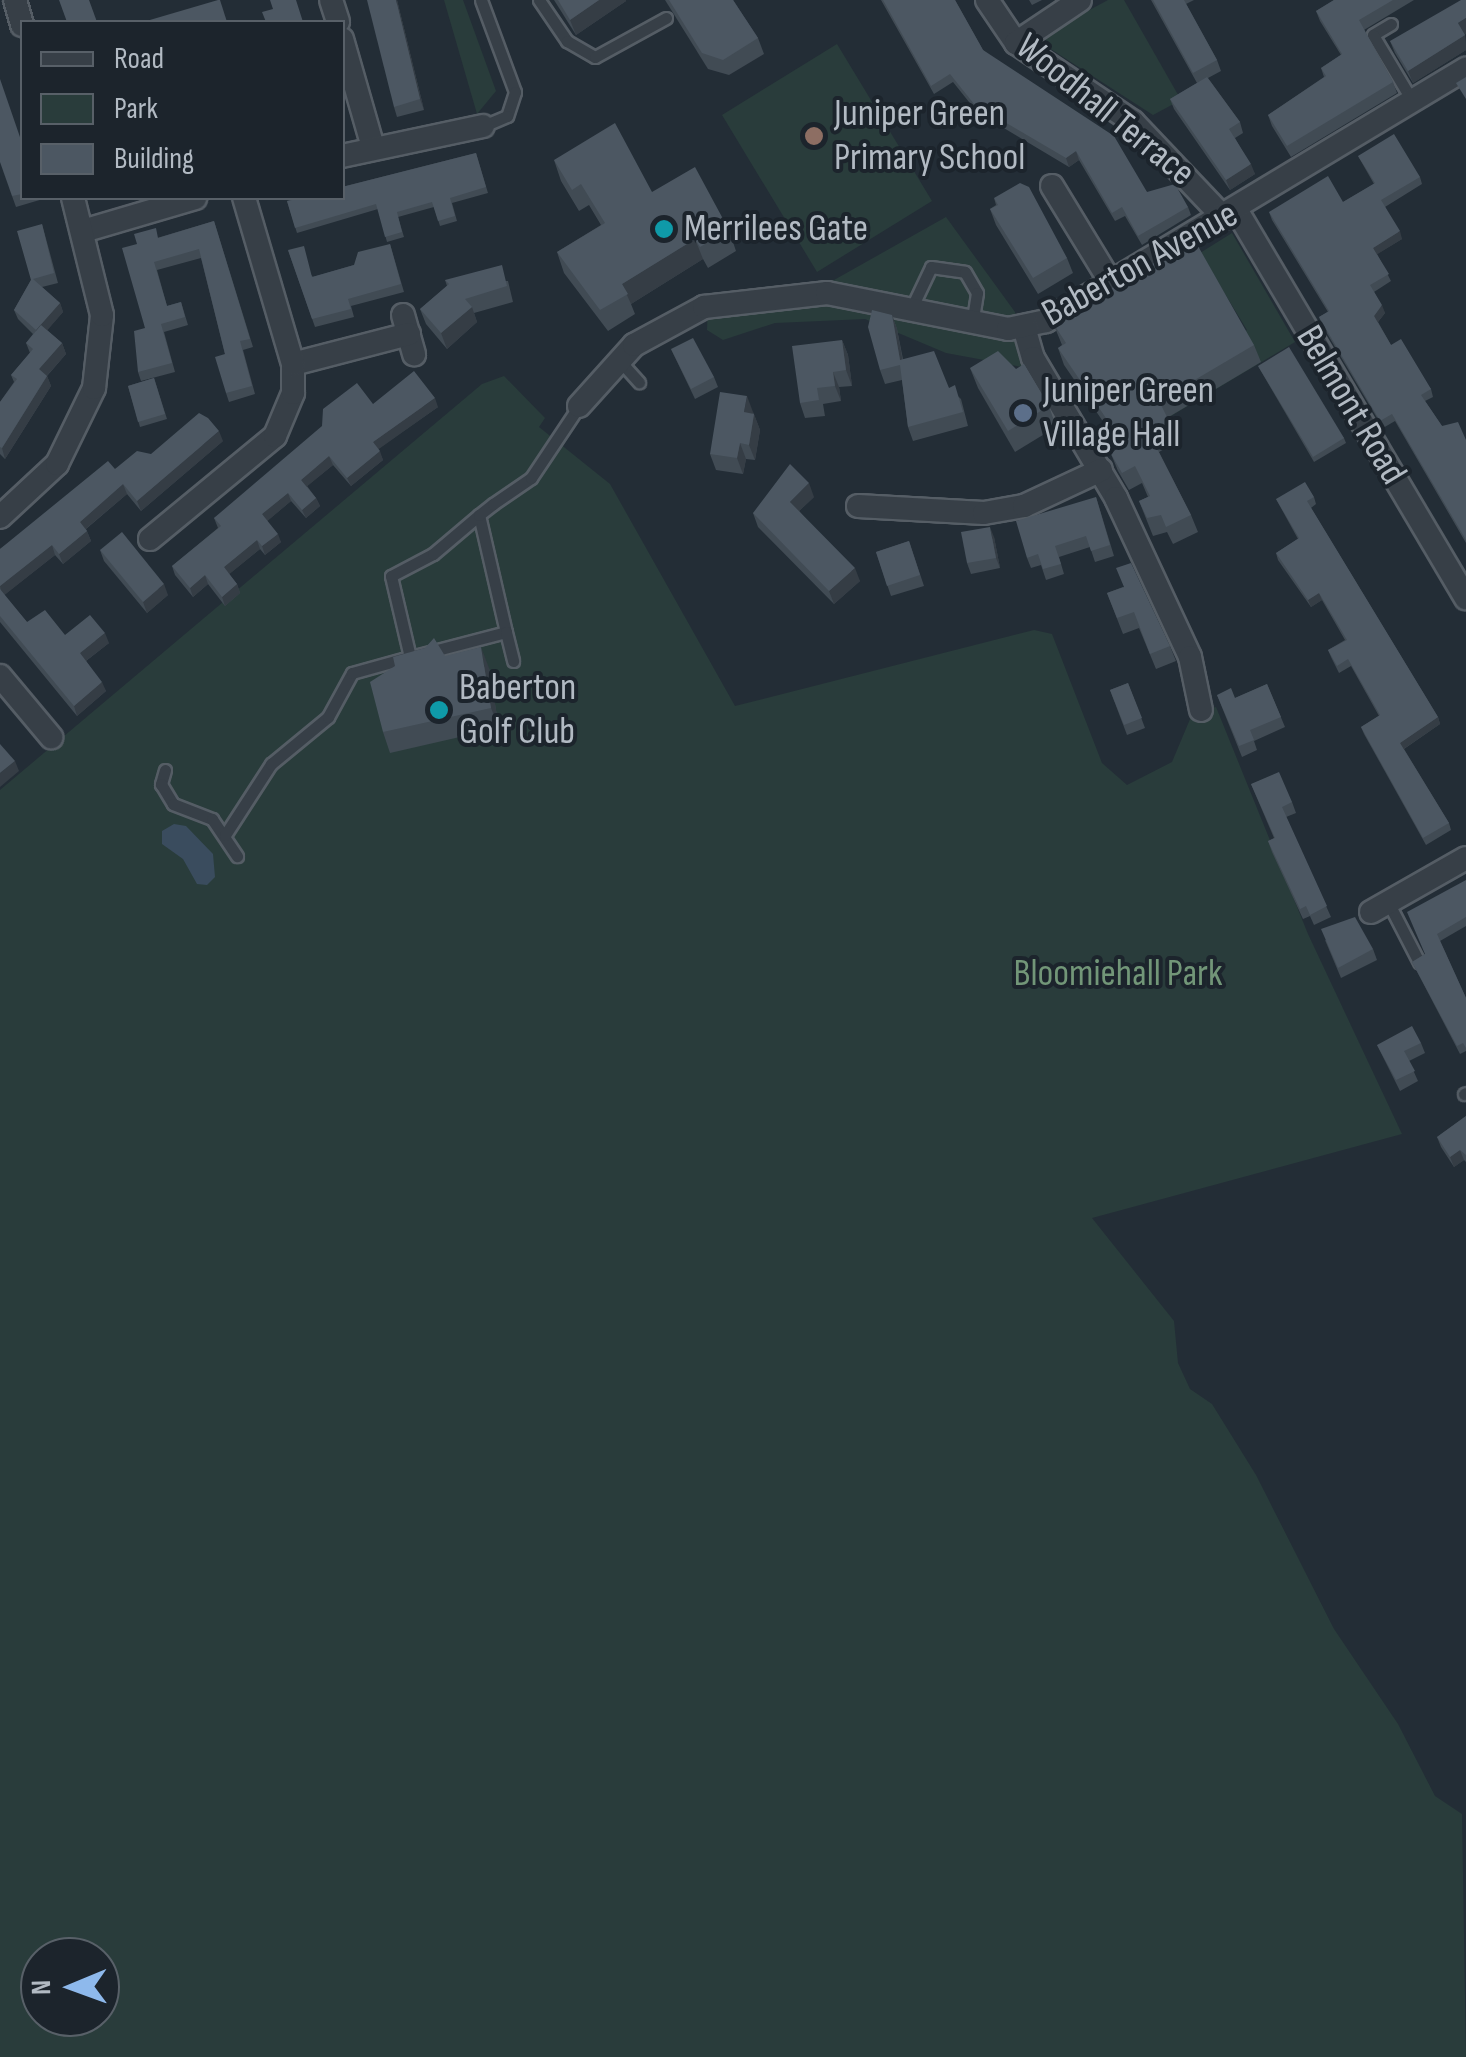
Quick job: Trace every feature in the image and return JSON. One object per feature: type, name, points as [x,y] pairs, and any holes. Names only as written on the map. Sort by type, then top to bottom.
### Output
[{"type":"street","name":"Woodhall Terrace","points":[[987,0],[1016,43],[1133,122],[1231,214]]},
{"type":"street","points":[[1016,43],[1080,0]]},
{"type":"street","points":[[345,49],[373,147]]},
{"type":"street","name":"Baberton Avenue","points":[[579,406],[619,360],[654,331],[704,307],[827,293],[912,307],[972,323],[1024,327],[1113,286],[1466,69]]},
{"type":"street","points":[[345,155],[483,126]]},
{"type":"street","points":[[1052,186],[1113,286]]},
{"type":"street","points":[[4,507],[64,454],[94,388],[102,315],[74,200]]},
{"type":"street","points":[[83,231],[188,200]]},
{"type":"street","points":[[150,539],[176,531],[275,436],[293,393],[293,364],[245,200]]},
{"type":"street","name":"Belmont Road","points":[[1231,214],[1466,598]]},
{"type":"street","points":[[1024,327],[1032,358],[1101,470],[1190,657],[1201,710]]},
{"type":"street","points":[[293,364],[409,334]]},
{"type":"street","points":[[858,506],[984,513],[1024,506],[1101,470]]},
{"type":"street","points":[[0,676],[36,730]]},
{"type":"street","points":[[1380,907],[1466,858]]},
{"type":"lane","points":[[481,0],[515,92],[507,116],[483,126]]},
{"type":"lane","points":[[539,0],[567,41],[595,57],[666,18]]},
{"type":"lane","points":[[1391,24],[1373,34],[1413,102]]},
{"type":"lane","points":[[912,307],[931,267],[965,272],[977,293],[972,323]]},
{"type":"lane","points":[[619,360],[640,382]]},
{"type":"lane","points":[[410,657],[392,576],[433,554],[530,478],[579,406]]},
{"type":"lane","points":[[479,515],[514,661]]},
{"type":"lane","points":[[225,834],[230,818],[271,764],[328,717],[352,672],[506,632]]},
{"type":"lane","points":[[165,770],[161,784],[173,804],[212,819],[230,818]]},
{"type":"lane","points":[[212,819],[237,856]]},
{"type":"lane","points":[[1380,907],[1419,962]]},
{"type":"green space","points":[[444,0],[463,0],[496,91],[477,114]]},
{"type":"green space","points":[[1108,0],[1124,0],[1181,100],[1153,115],[1046,46],[1045,34]]},
{"type":"green space","points":[[837,44],[932,201],[817,272],[722,115]]},
{"type":"green space","points":[[946,217],[1015,312],[1022,367],[946,353],[865,319],[775,323],[723,340],[707,330],[708,303],[834,280]]},
{"type":"green space","points":[[1232,233],[1295,342],[1171,416],[1154,388],[1247,330],[1200,253]]},
{"type":"green space","name":"Bloomiehall Park","points":[[504,376],[545,418],[539,427],[610,484],[735,706],[1034,630],[1052,634],[1102,763],[1127,785],[1172,762],[1193,712],[1216,707],[1308,934],[1402,1134],[1092,1218],[1174,1321],[1178,1363],[1190,1389],[1212,1404],[1256,1475],[1334,1629],[1398,1724],[1435,1796],[1462,1814],[1466,2057],[0,2057],[0,790],[482,384]]},
{"type":"water","points":[[174,824],[186,826],[213,854],[215,877],[207,885],[197,884],[183,859],[162,844],[162,831]]},
{"type":"building","points":[[59,0],[89,0],[96,20],[66,20]]},
{"type":"building","points":[[220,0],[226,20],[150,20]]},
{"type":"building","points":[[270,0],[296,0],[302,20],[265,20],[262,12],[273,9]]},
{"type":"building","points":[[367,0],[396,0],[420,99],[394,107]]},
{"type":"building","points":[[558,0],[599,0],[570,20]]},
{"type":"building","points":[[669,0],[733,0],[758,38],[723,60],[702,53]]},
{"type":"building","points":[[883,0],[955,0],[983,50],[1114,136],[1147,192],[1175,184],[1188,207],[1138,236],[1122,207],[1112,213],[1076,151],[1066,158],[974,104],[950,74],[931,86]]},
{"type":"building","points":[[1153,0],[1184,0],[1217,60],[1193,73]]},
{"type":"building","points":[[1334,0],[1393,0],[1359,20],[1393,82],[1287,146],[1268,115],[1326,76],[1321,68],[1342,54],[1316,11]]},
{"type":"building","points":[[1466,0],[1466,18],[1458,23],[1465,35],[1408,71],[1390,41]]},
{"type":"building","points":[[1207,77],[1240,122],[1229,129],[1251,164],[1226,180],[1170,99]]},
{"type":"building","points":[[1466,77],[1466,99],[1456,83]]},
{"type":"building","points":[[0,79],[20,137],[20,194],[12,196],[0,162]]},
{"type":"building","name":"Merrilees Gate","points":[[615,123],[652,192],[695,167],[729,230],[700,247],[695,239],[622,284],[628,294],[600,310],[557,252],[605,223],[581,184],[572,190],[554,160]]},
{"type":"building","points":[[1394,134],[1420,177],[1381,200],[1400,231],[1373,248],[1389,274],[1370,285],[1382,305],[1374,316],[1391,345],[1401,339],[1431,389],[1421,395],[1442,426],[1458,422],[1466,440],[1466,540],[1392,414],[1380,421],[1319,317],[1329,311],[1269,212],[1328,176],[1343,202],[1375,183],[1358,156]]},
{"type":"building","points":[[476,153],[486,187],[450,198],[455,216],[438,221],[432,202],[397,212],[402,232],[385,237],[376,204],[295,228],[287,201],[345,200],[345,186]]},
{"type":"building","points":[[1020,183],[1029,187],[1067,258],[1033,278],[990,209],[998,205],[994,198]]},
{"type":"building","points":[[214,221],[250,339],[240,341],[252,386],[226,393],[215,357],[225,354],[199,249],[154,262],[167,306],[181,302],[185,317],[161,324],[172,363],[138,372],[134,331],[145,328],[122,248],[137,244],[134,234],[156,228],[158,238]]},
{"type":"building","points":[[42,224],[54,273],[33,279],[60,303],[36,330],[14,310],[31,280],[17,231]]},
{"type":"building","points":[[1194,239],[1254,345],[1159,401],[1171,425],[1150,435],[1191,515],[1166,527],[1161,515],[1147,518],[1139,501],[1150,496],[1135,466],[1122,473],[1111,454],[1123,443],[1058,348],[1066,343],[1053,323]]},
{"type":"building","points":[[390,244],[401,284],[348,299],[351,309],[312,319],[288,250],[304,246],[312,277],[354,265],[358,252]]},
{"type":"building","points":[[502,265],[507,286],[465,299],[472,307],[441,333],[420,309],[449,284],[445,280]]},
{"type":"building","points":[[872,310],[892,315],[900,360],[934,351],[949,388],[955,385],[963,412],[908,427],[900,365],[880,370],[868,327]]},
{"type":"building","points":[[41,325],[62,343],[39,369],[47,376],[2,448],[0,402],[17,379],[11,375],[33,349],[26,343]]},
{"type":"building","points":[[693,338],[714,377],[691,389],[671,349]]},
{"type":"building","points":[[842,340],[846,370],[833,372],[835,386],[817,388],[819,400],[800,403],[792,346]]},
{"type":"building","points":[[1289,347],[1344,438],[1313,457],[1258,366]]},
{"type":"building","name":"Juniper Green Village Hall","points":[[998,351],[1016,369],[1024,364],[1049,406],[1008,431],[970,368]]},
{"type":"building","points":[[414,371],[435,398],[373,442],[380,451],[347,478],[329,456],[301,480],[316,498],[302,510],[288,493],[262,514],[278,534],[262,546],[257,540],[224,567],[237,584],[222,597],[205,575],[190,588],[172,566],[221,526],[214,518],[322,426],[323,409],[357,383],[373,404]]},
{"type":"building","points":[[154,378],[165,414],[138,422],[128,386]]},
{"type":"building","points":[[720,392],[747,396],[744,412],[754,414],[749,445],[740,443],[737,458],[710,454]]},
{"type":"building","points":[[199,413],[219,431],[137,501],[123,484],[80,522],[87,531],[59,554],[52,545],[0,586],[0,549],[108,461],[115,469],[137,451],[151,454]]},
{"type":"building","points":[[790,464],[809,483],[790,502],[855,568],[829,591],[753,513]]},
{"type":"building","points":[[1305,482],[1314,497],[1307,501],[1438,717],[1400,743],[1449,823],[1423,838],[1361,727],[1380,715],[1348,659],[1337,666],[1328,650],[1347,640],[1319,593],[1308,600],[1276,553],[1299,538],[1276,499]]},
{"type":"building","points":[[1096,497],[1110,545],[1091,551],[1086,536],[1055,546],[1061,564],[1043,569],[1038,554],[1027,558],[1016,521]]},
{"type":"building","points":[[990,527],[996,558],[967,563],[961,532]]},
{"type":"building","points":[[122,532],[164,584],[143,602],[100,550]]},
{"type":"building","points":[[909,541],[920,575],[887,586],[876,552]]},
{"type":"building","points":[[1131,563],[1170,646],[1150,654],[1134,612],[1117,618],[1107,593],[1124,587],[1116,568]]},
{"type":"building","points":[[0,589],[27,622],[45,610],[65,635],[90,615],[105,633],[80,653],[102,682],[74,706],[0,616]]},
{"type":"building","name":"Baberton Golf Club","points":[[434,638],[445,656],[481,647],[491,708],[383,732],[370,682],[395,666],[393,657],[425,648]]},
{"type":"building","points":[[1128,683],[1142,718],[1124,725],[1110,690]]},
{"type":"building","points":[[1267,684],[1281,717],[1250,730],[1254,740],[1239,746],[1217,695],[1231,688],[1235,698]]},
{"type":"building","points":[[0,744],[15,761],[0,773]]},
{"type":"building","points":[[1279,772],[1292,802],[1282,807],[1327,906],[1310,915],[1306,906],[1300,909],[1268,841],[1275,838],[1251,784]]},
{"type":"building","points":[[1466,880],[1466,917],[1437,934],[1466,998],[1466,1048],[1463,1043],[1457,1046],[1412,962],[1425,954],[1407,912]]},
{"type":"building","points":[[1355,917],[1373,949],[1338,968],[1321,929]]},
{"type":"building","points":[[1412,1026],[1421,1043],[1404,1051],[1415,1071],[1396,1080],[1377,1045]]},
{"type":"building","points":[[1466,1116],[1466,1155],[1460,1150],[1450,1157],[1437,1137]]},
{"type":"place","name":"Juniper Green Primary School","points":[[814,136]]},
{"type":"place","name":"Merrilees Gate","points":[[664,229]]},
{"type":"place","name":"Juniper Green Village Hall","points":[[1023,413]]},
{"type":"place","name":"Baberton Golf Club","points":[[439,710]]}]
